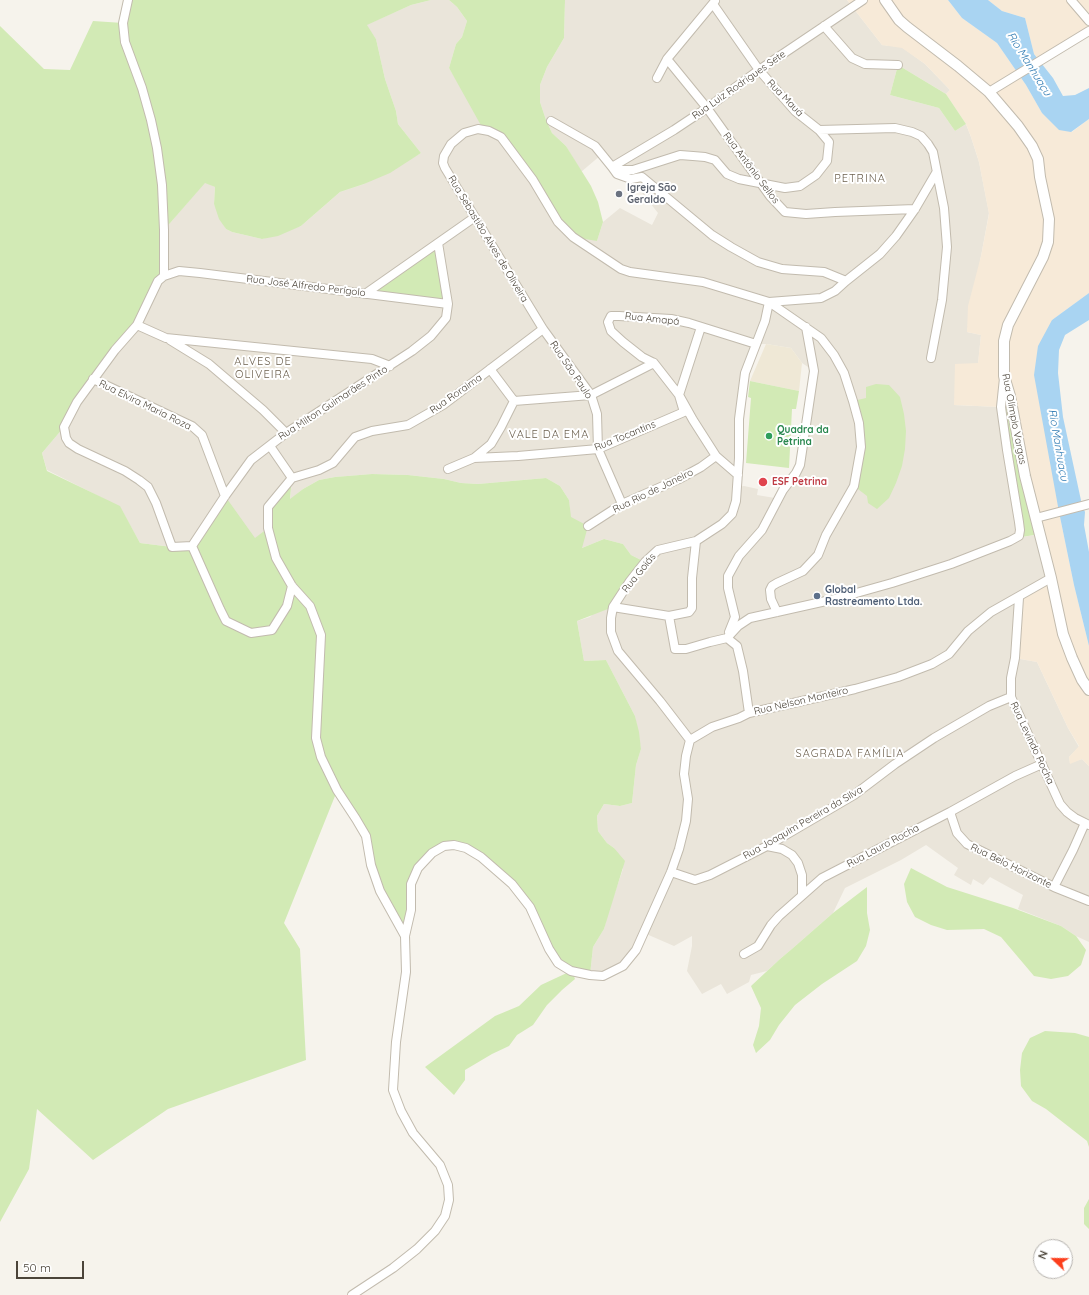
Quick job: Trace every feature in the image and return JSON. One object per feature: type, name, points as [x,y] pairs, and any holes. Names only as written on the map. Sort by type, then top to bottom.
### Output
[{"type":"street","points":[[128,0],[123,23],[125,42],[142,88],[151,120],[157,148],[162,185],[164,276],[158,281],[137,325],[93,379],[77,402],[64,427],[66,438],[69,443],[78,449],[125,471],[148,487],[156,503],[172,546],[192,546],[226,621],[251,633],[272,630],[287,606],[292,586]]},
{"type":"street","name":"Rua Luiz Rodrigues Sete","points":[[612,167],[674,130],[759,70],[863,0]]},
{"type":"street","name":"Rua Olímpio Vargas","points":[[885,0],[899,20],[989,92],[1018,126],[1032,146],[1038,159],[1041,184],[1049,219],[1048,242],[1043,257],[1008,325],[1004,341],[1004,376],[1010,396],[1025,476],[1066,644],[1082,680],[1089,690]]},
{"type":"street","points":[[1071,0],[1089,22]]},
{"type":"street","points":[[657,78],[667,59],[715,2]]},
{"type":"street","name":"Rua Mauá","points":[[612,167],[618,170],[633,170],[680,155],[705,157],[715,160],[727,174],[739,179],[785,188],[800,186],[816,175],[827,161],[829,142],[819,130],[795,110],[759,70],[715,2]]},
{"type":"street","points":[[824,26],[852,58],[865,64],[898,65]]},
{"type":"street","points":[[989,92],[1089,31]]},
{"type":"street","name":"Rua Antônio Sellos","points":[[667,59],[707,108],[770,196],[785,212],[806,214],[915,209]]},
{"type":"street","points":[[551,121],[595,146],[617,174],[632,179],[642,177],[712,235],[758,262],[782,269],[824,272],[846,281]]},
{"type":"street","points":[[819,130],[896,128],[921,136],[933,152],[944,208],[947,247],[942,300],[931,358]]},
{"type":"street","name":"Rua Sebastião Alves de Oliveira","points":[[542,329],[445,168],[443,162],[446,151],[451,144],[471,130],[483,129],[501,137],[533,180],[558,222],[573,237],[621,269],[630,272],[703,282],[769,302]]},
{"type":"street","points":[[769,302],[821,298],[835,291],[880,254],[896,236],[915,209],[936,173]]},
{"type":"street","points":[[365,294],[475,217]]},
{"type":"street","name":"Rua Milton Guimarães Pinto","points":[[192,546],[251,460],[286,433],[390,366],[431,336],[446,318],[448,304],[438,243]]},
{"type":"street","name":"Rua José Alfredo Perígolo","points":[[164,276],[179,271],[200,273],[448,304]]},
{"type":"street","points":[[769,302],[821,338],[834,355],[844,373],[853,402],[859,423],[861,448],[854,486],[826,535],[818,555],[803,571],[772,586],[770,590],[771,599],[777,612]]},
{"type":"street","name":"Rua Goiás","points":[[690,740],[660,701],[618,651],[610,632],[611,618],[613,607],[630,581],[645,562],[658,550],[696,541],[722,524],[732,514],[736,501],[739,458],[739,419],[745,373],[765,321],[769,302]]},
{"type":"street","name":"Rua Amapá","points":[[738,475],[716,456],[679,395],[654,363],[642,357],[611,331],[608,322],[611,316],[671,319],[756,344]]},
{"type":"street","points":[[137,325],[166,338],[209,364],[263,410],[286,433]]},
{"type":"street","name":"Rua Tocantins","points":[[474,458],[598,449],[684,412],[679,395],[701,327]]},
{"type":"street","points":[[727,638],[735,616],[728,588],[728,576],[739,556],[762,530],[783,490],[796,474],[800,466],[814,371],[806,327]]},
{"type":"street","name":"Rua Roraima","points":[[292,478],[318,470],[333,463],[356,437],[372,431],[408,425],[443,405],[542,329]]},
{"type":"street","name":"Rua São Paulo","points":[[542,329],[591,395],[597,414],[598,449],[622,504]]},
{"type":"street","points":[[166,338],[372,359],[390,366]]},
{"type":"street","points":[[514,401],[591,395],[654,363]]},
{"type":"street","points":[[490,369],[514,401]]},
{"type":"street","points":[[670,616],[675,649],[686,648],[727,638],[738,626],[750,618],[835,599],[892,583],[951,564],[1019,536],[1019,522],[1006,450],[1001,407],[1004,376]]},
{"type":"street","name":"Rua Elvira Maria Roza","points":[[93,379],[192,426],[202,435],[225,496]]},
{"type":"street","points":[[448,470],[474,458],[491,444],[514,401]]},
{"type":"street","points":[[270,446],[292,478],[268,507],[268,528],[276,558],[292,586],[310,606],[321,635],[316,738],[320,757],[337,790],[366,836],[371,865],[380,891],[405,936]]},
{"type":"street","name":"Rua Rio de Janeiro","points":[[588,526],[622,504],[679,479],[701,467],[716,456]]},
{"type":"street","points":[[1036,518],[1089,504]]},
{"type":"street","points":[[613,607],[670,616],[689,612],[692,608],[692,578],[696,541]]},
{"type":"street","name":"Rua Nelson Monteiro","points":[[690,740],[712,727],[740,718],[749,713],[855,689],[898,677],[932,664],[949,654],[968,632],[991,612],[1019,598],[1051,578]]},
{"type":"street","name":"Rua Levindo Rocha","points":[[1019,598],[1015,658],[1011,678],[1011,697],[1060,804],[1066,812],[1087,824]]},
{"type":"street","points":[[727,638],[737,646],[743,671],[749,713]]},
{"type":"street","name":"Rua Joaquim Pereira da Silva","points":[[671,872],[695,880],[710,875],[767,846],[854,795],[895,764],[934,738],[989,706],[1011,697]]},
{"type":"street","points":[[352,1295],[393,1268],[417,1249],[435,1231],[445,1216],[449,1200],[448,1186],[440,1165],[413,1133],[393,1090],[396,1042],[406,972],[405,936],[411,910],[412,884],[418,868],[432,853],[444,846],[454,845],[466,848],[476,854],[512,884],[530,908],[549,949],[558,963],[571,971],[603,976],[622,966],[636,950],[671,872],[686,821],[688,799],[684,774],[690,740]]},
{"type":"street","name":"Rua Lauro Rocha","points":[[744,954],[758,946],[771,925],[802,894],[822,878],[950,812],[1015,776],[1042,764]]},
{"type":"street","name":"Rua Belo Horizonte","points":[[950,812],[957,833],[967,844],[1054,887],[1089,901]]},
{"type":"street","points":[[1054,887],[1087,824]]},
{"type":"street","points":[[767,846],[782,849],[792,855],[798,863],[802,875],[802,894]]},
{"type":"shaded area","points":[[431,0],[449,0],[457,7],[467,21],[462,37],[456,44],[449,68],[496,134],[597,241],[603,222],[620,208],[652,225],[658,213],[631,179],[601,155],[581,172],[566,146],[552,133],[546,120],[540,102],[540,85],[547,67],[564,38],[565,0],[847,0],[882,45],[902,47],[925,64],[950,90],[946,94],[898,65],[890,95],[939,108],[955,131],[966,124],[979,162],[989,213],[967,332],[981,335],[978,364],[955,397],[954,405],[1001,407],[1017,538],[1040,534],[1051,578],[1015,658],[1037,662],[1068,728],[1079,747],[1069,757],[1070,763],[1082,759],[1089,766],[1089,942],[1076,936],[1061,926],[1018,909],[1023,895],[990,877],[983,885],[973,879],[971,885],[954,875],[958,868],[926,845],[901,860],[845,888],[833,913],[767,971],[751,975],[749,982],[727,994],[721,984],[702,994],[687,971],[692,946],[692,936],[674,946],[644,933],[623,966],[603,976],[590,975],[593,947],[604,929],[608,912],[623,869],[614,848],[607,843],[598,831],[597,816],[604,804],[620,806],[632,803],[636,765],[641,749],[635,716],[606,660],[584,661],[577,621],[590,617],[645,562],[631,555],[623,544],[604,539],[582,548],[570,517],[569,500],[560,486],[546,478],[478,484],[408,475],[372,474],[335,477],[319,480],[303,489],[290,500],[292,479],[268,528],[255,539],[196,542],[172,547],[140,543],[120,507],[47,470],[42,453],[64,427],[164,230],[205,182],[215,187],[214,204],[226,229],[232,232],[262,239],[301,226],[340,192],[364,184],[421,153],[398,124],[396,111],[385,79],[376,39],[366,25],[411,5]],"holes":[[[756,344],[791,348],[802,363],[814,371],[796,473],[775,498],[757,495],[758,489],[744,486],[737,487],[745,373]]]},
{"type":"shaded area","points":[[847,0],[948,0],[962,18],[997,43],[1026,85],[1042,113],[1072,132],[1089,119],[1089,293],[1052,320],[1059,512],[1074,585],[1089,646],[1089,766],[1082,759],[1070,764],[1069,757],[1079,746],[1068,728],[1037,662],[1015,658],[1019,598],[1051,578],[1001,407],[954,405],[955,364],[978,363],[981,335],[967,332],[968,306],[981,256],[989,214],[979,162],[966,124],[946,94],[950,90],[925,64],[902,48],[882,45]]},
{"type":"shaded area","points":[[988,0],[1089,0],[1089,31],[1040,61],[1034,54],[1025,18],[1002,11]]},
{"type":"shaded area","points":[[766,344],[791,348],[802,363],[799,391],[750,381]]},
{"type":"green space","points":[[128,0],[431,0],[411,5],[367,25],[376,39],[385,79],[396,111],[398,124],[421,153],[390,173],[340,192],[301,226],[278,236],[262,239],[232,232],[226,229],[219,219],[214,204],[215,187],[205,183],[164,230],[164,276],[144,312],[115,350],[64,427],[42,453],[47,471],[120,506],[140,543],[172,547],[192,546],[225,496],[255,538],[268,528],[268,507],[292,478],[290,499],[303,489],[319,480],[335,477],[372,474],[408,475],[478,484],[546,478],[560,486],[569,500],[571,517],[588,526],[582,548],[604,539],[623,544],[631,555],[645,562],[613,607],[577,621],[584,661],[606,660],[635,716],[641,749],[636,765],[632,803],[620,806],[604,804],[597,816],[598,831],[607,843],[614,848],[625,861],[604,929],[593,947],[590,975],[572,971],[575,979],[547,1005],[533,1025],[517,1035],[509,1046],[465,1070],[465,1080],[454,1095],[425,1067],[495,1016],[519,1006],[541,985],[571,971],[558,963],[512,884],[466,848],[444,846],[418,868],[405,936],[380,891],[366,836],[337,791],[284,923],[300,949],[306,1060],[168,1109],[93,1160],[37,1109],[29,1169],[0,1222],[0,26],[44,69],[70,70],[93,21],[123,23]]},
{"type":"green space","points":[[449,0],[565,0],[564,38],[547,67],[540,85],[540,102],[552,133],[566,146],[591,186],[598,202],[603,222],[597,241],[573,237],[507,145],[483,129],[449,68],[456,44],[462,37],[467,21],[457,7]]},
{"type":"green space","points":[[898,65],[946,94],[966,124],[955,131],[939,108],[890,95]]},
{"type":"green space","points":[[438,243],[448,304],[365,294]]},
{"type":"green space","name":"Quadra da Petrina","points":[[750,381],[799,391],[796,409],[792,409],[789,468],[746,463],[751,398],[748,397]]},
{"type":"green space","points":[[876,384],[889,385],[900,397],[906,431],[902,466],[896,483],[889,498],[877,509],[868,503],[867,496],[854,486],[861,447],[853,401],[866,398],[866,387]]},
{"type":"green space","points":[[1001,393],[1010,396],[1040,534],[1016,538],[1019,536]]},
{"type":"green space","points":[[911,868],[947,887],[1013,908],[1061,926],[1076,936],[1086,950],[1081,965],[1068,976],[1051,979],[1034,976],[1001,937],[984,929],[947,930],[931,925],[915,917],[907,902],[904,884]]},
{"type":"green space","points":[[867,887],[867,913],[870,930],[866,946],[857,961],[822,984],[795,1005],[779,1025],[770,1040],[756,1053],[753,1045],[759,1026],[761,1008],[751,986],[833,913]]},
{"type":"green space","points":[[1045,1031],[1075,1033],[1089,1037],[1089,1147],[1087,1141],[1046,1109],[1032,1101],[1021,1086],[1020,1070],[1022,1053],[1030,1038]]},
{"type":"green space","points":[[1089,1199],[1089,1229],[1084,1224],[1084,1208]]},
{"type":"water","name":"Rio Manhuaçu","points":[[948,0],[988,0],[1002,11],[1025,18],[1034,54],[1053,78],[1063,96],[1075,95],[1089,88],[1089,119],[1071,132],[1059,130],[1042,113],[1026,85],[997,43],[962,18]]},
{"type":"water","name":"Rio Manhuaçu","points":[[1089,293],[1089,320],[1065,335],[1059,350],[1058,373],[1063,417],[1082,505],[1085,512],[1084,525],[1089,552],[1089,646],[1074,585],[1059,512],[1034,375],[1038,346],[1052,320]]},
{"type":"place","name":"Igreja São Geraldo","points":[[619,194]]},
{"type":"place","name":"Quadra da Petrina","points":[[769,436]]},
{"type":"place","name":"ESF Petrina","points":[[763,482]]},
{"type":"place","name":"Global Rastreamento Ltda.","points":[[817,596]]},
{"type":"district","name":"PETRINA","points":[[860,179]]},
{"type":"district","name":"ALVES DE OLIVEIRA","points":[[263,368]]},
{"type":"district","name":"VALE DA EMA","points":[[549,435]]},
{"type":"district","name":"SAGRADA FAMÍLIA","points":[[850,754]]}]
